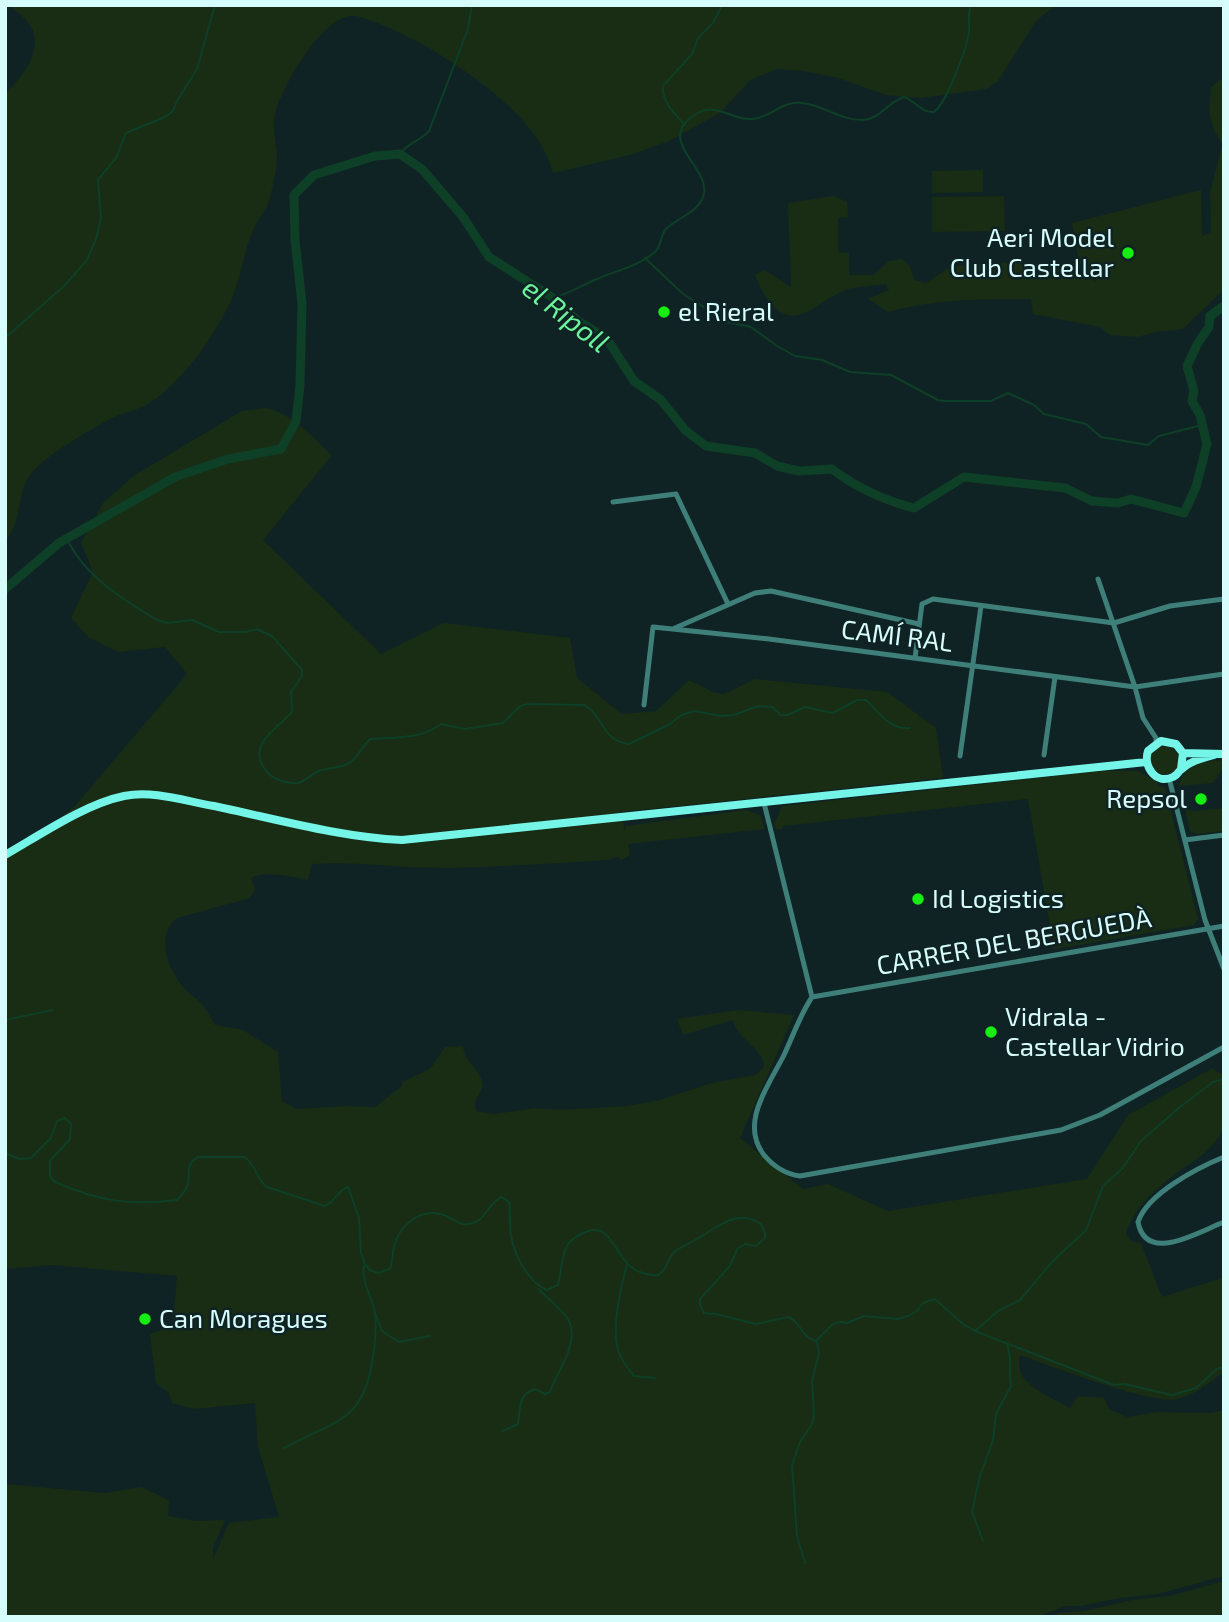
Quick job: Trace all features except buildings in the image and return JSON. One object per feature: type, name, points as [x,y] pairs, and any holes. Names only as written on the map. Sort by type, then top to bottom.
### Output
[{"type":"street","points":[[613,502],[676,494],[728,604]]},
{"type":"street","points":[[1098,579],[1143,718],[1156,738],[1156,743]]},
{"type":"street","points":[[672,629],[755,593],[771,591],[919,624]]},
{"type":"street","points":[[915,658],[922,604],[933,600],[1114,623],[1170,606],[1224,599]]},
{"type":"street","points":[[960,756],[981,606]]},
{"type":"street","name":"CAMÍ RAL","points":[[643,705],[653,628],[1135,687],[1224,674]]},
{"type":"street","points":[[1044,755],[1055,677]]},
{"type":"street","points":[[1214,755],[1191,763],[1168,778],[1156,776],[1146,762],[1148,751],[1156,743],[1171,742],[1182,753],[1224,754]]},
{"type":"street","points":[[1181,769],[1182,753]]},
{"type":"street","points":[[5,855],[95,806],[120,797],[140,794],[369,837],[402,840],[1146,762]]},
{"type":"street","points":[[1168,778],[1208,928],[1224,969]]},
{"type":"street","points":[[764,803],[812,997],[759,1103],[755,1124],[758,1144],[766,1158],[779,1169],[800,1176],[1061,1130],[1100,1115],[1224,1047]]},
{"type":"street","points":[[1185,839],[1224,835]]},
{"type":"street","name":"CARRER DEL BERGUEDÀ","points":[[812,997],[1224,926]]},
{"type":"street","points":[[1224,1157],[1192,1172],[1171,1186],[1140,1215],[1139,1227],[1149,1241],[1162,1245],[1224,1222]]},
{"type":"green space","points":[[9,5],[1059,5],[1036,21],[998,81],[986,89],[921,98],[886,95],[838,78],[777,69],[750,80],[720,113],[669,141],[630,155],[553,173],[546,155],[523,121],[475,78],[435,51],[383,25],[351,16],[339,20],[315,41],[304,56],[279,102],[274,124],[277,161],[270,198],[251,235],[231,301],[213,333],[184,373],[156,399],[95,427],[38,466],[25,484],[15,524],[5,541],[5,93],[30,62],[35,44],[30,25]]},
{"type":"green space","points":[[1224,77],[1224,289],[1183,329],[1138,337],[1110,335],[1100,327],[1033,314],[1031,299],[941,302],[888,312],[868,299],[889,290],[886,284],[848,289],[804,313],[786,315],[773,306],[758,283],[755,275],[764,270],[791,287],[788,203],[834,196],[847,202],[848,217],[838,218],[838,252],[849,253],[849,275],[873,275],[889,261],[902,259],[910,266],[914,280],[926,283],[952,266],[1016,262],[1074,269],[1098,283],[1079,263],[1072,223],[1201,190],[1202,236],[1211,232],[1210,192],[1223,143],[1212,123],[1210,95],[1211,87]]},
{"type":"green space","points":[[983,170],[983,192],[932,193],[932,171]]},
{"type":"green space","points":[[1004,196],[1005,231],[932,232],[932,197]]},
{"type":"green space","points":[[266,408],[285,415],[332,455],[263,540],[381,654],[444,623],[570,638],[577,678],[622,714],[656,711],[689,680],[713,692],[724,694],[755,679],[887,692],[936,728],[943,778],[621,812],[625,832],[625,826],[746,810],[760,815],[765,829],[628,844],[630,855],[621,860],[618,857],[607,860],[452,868],[312,864],[308,880],[279,875],[257,876],[251,878],[255,889],[250,898],[177,918],[170,925],[165,943],[166,952],[183,987],[200,1002],[215,1025],[243,1030],[278,1052],[282,1101],[296,1109],[375,1107],[402,1086],[402,1082],[430,1069],[445,1047],[463,1046],[467,1058],[482,1080],[483,1086],[475,1102],[476,1111],[494,1114],[536,1108],[559,1110],[627,1106],[660,1100],[712,1083],[755,1075],[764,1067],[760,1054],[735,1027],[733,1020],[683,1035],[677,1019],[738,1010],[794,1015],[740,1138],[803,1189],[828,1184],[888,1211],[1087,1179],[1128,1115],[1213,1068],[1220,1074],[1224,1073],[1225,1108],[1220,1134],[1206,1151],[1149,1197],[1135,1214],[1126,1233],[1131,1241],[1141,1243],[1162,1297],[1222,1278],[1224,1372],[1191,1394],[1177,1399],[1164,1399],[1100,1383],[1020,1355],[1019,1365],[1021,1374],[1034,1388],[1070,1408],[1078,1396],[1104,1398],[1109,1409],[1127,1417],[1157,1412],[1211,1413],[1224,1410],[1224,1576],[1158,1594],[1065,1606],[1038,1617],[5,1617],[5,1484],[105,1493],[141,1487],[169,1500],[168,1516],[196,1521],[225,1520],[213,1548],[213,1559],[229,1523],[279,1517],[258,1447],[255,1403],[194,1409],[172,1403],[169,1393],[156,1383],[150,1334],[173,1326],[177,1276],[52,1265],[5,1269],[5,854],[54,823],[75,806],[187,674],[165,647],[118,652],[88,637],[71,618],[93,572],[81,543],[103,503],[135,475],[242,411]]},
{"type":"green space","points":[[1165,746],[1175,750],[1179,760],[1175,770],[1165,774],[1155,770],[1151,760],[1155,750]]},
{"type":"green space","points":[[1224,760],[1224,767],[1213,783],[1179,786],[1185,772],[1190,768],[1202,763]]},
{"type":"green space","points":[[1099,771],[1138,771],[1165,788],[1198,919],[1194,925],[1054,949],[1028,799],[783,826],[783,829],[776,829],[774,825],[782,806]]},
{"type":"green space","points":[[1224,808],[1224,831],[1197,834],[1190,831],[1185,809],[1194,811]]},
{"type":"green space","points":[[1224,1581],[1224,1617],[1050,1617],[1058,1613],[1169,1596]]},
{"type":"waterway","points":[[5,338],[64,286],[87,260],[101,218],[98,180],[116,158],[126,133],[173,111],[197,69],[215,5]]},
{"type":"waterway","points":[[400,154],[429,131],[468,29],[472,5]]},
{"type":"waterway","points":[[685,125],[666,102],[663,86],[692,54],[698,38],[713,23],[722,5]]},
{"type":"waterway","points":[[553,298],[648,257],[657,250],[666,229],[688,214],[702,200],[703,183],[681,143],[680,134],[684,124],[696,114],[718,110],[752,119],[765,116],[788,104],[802,103],[855,120],[863,120],[874,117],[904,97],[926,111],[934,112],[950,87],[960,62],[969,32],[971,5]]},
{"type":"waterway","name":"el Ripoll","points":[[5,589],[59,543],[175,477],[228,459],[281,449],[296,421],[300,385],[302,304],[295,240],[294,195],[314,175],[375,156],[400,154],[422,169],[463,217],[489,257],[553,298],[577,320],[607,339],[634,381],[661,400],[686,431],[706,446],[755,453],[777,466],[799,471],[832,469],[871,493],[914,508],[964,477],[1065,488],[1092,501],[1118,503],[1131,499],[1184,513],[1196,487],[1207,444],[1200,415],[1192,401],[1194,391],[1187,366],[1209,327],[1210,316],[1224,306]]},
{"type":"waterway","points":[[645,258],[683,294],[727,322],[751,327],[795,356],[822,360],[850,372],[891,375],[938,400],[991,401],[1008,393],[1034,405],[1044,414],[1086,424],[1101,437],[1148,445],[1159,436],[1202,425]]},
{"type":"waterway","points":[[67,539],[84,564],[106,586],[157,620],[167,623],[192,620],[219,632],[247,632],[257,629],[272,636],[302,670],[302,676],[291,692],[292,712],[271,732],[259,755],[261,764],[268,773],[286,782],[298,783],[319,771],[346,765],[370,739],[416,735],[441,724],[465,729],[503,723],[520,706],[528,704],[584,705],[596,715],[612,737],[629,744],[670,724],[681,715],[695,711],[721,716],[734,715],[758,706],[772,707],[781,715],[788,715],[805,707],[833,713],[857,700],[866,700],[891,723],[910,728]]},
{"type":"waterway","points":[[5,1020],[53,1010]]},
{"type":"waterway","points":[[975,1331],[998,1311],[1020,1300],[1052,1262],[1086,1230],[1103,1186],[1122,1169],[1141,1141],[1213,1082],[1224,1079]]},
{"type":"waterway","points":[[5,1153],[19,1159],[31,1158],[51,1138],[57,1121],[65,1118],[71,1124],[70,1139],[50,1161],[50,1176],[55,1182],[100,1198],[129,1202],[177,1200],[188,1184],[190,1165],[198,1157],[244,1157],[267,1187],[325,1206],[348,1187],[359,1218],[361,1253],[370,1270],[378,1273],[390,1269],[397,1239],[412,1220],[435,1213],[462,1224],[469,1224],[480,1219],[493,1203],[502,1197],[509,1202],[511,1236],[519,1260],[528,1275],[547,1290],[558,1285],[566,1248],[581,1234],[593,1230],[601,1231],[635,1270],[657,1275],[663,1271],[678,1249],[727,1221],[744,1218],[761,1224],[765,1238],[756,1246],[745,1244],[738,1248],[729,1267],[700,1299],[704,1313],[756,1324],[789,1317],[808,1337],[816,1341],[833,1324],[847,1323],[864,1316],[897,1319],[908,1316],[917,1311],[923,1303],[935,1299],[975,1331],[1114,1385],[1124,1384],[1172,1395],[1196,1388],[1217,1369],[1224,1367]]},
{"type":"waterway","points":[[627,1265],[616,1322],[619,1353],[634,1376],[655,1378]]},
{"type":"waterway","points":[[284,1448],[344,1417],[362,1395],[369,1379],[376,1330],[374,1307],[364,1279],[364,1266]]},
{"type":"waterway","points":[[502,1431],[518,1424],[525,1395],[535,1389],[545,1394],[550,1392],[572,1339],[569,1321],[539,1289]]},
{"type":"waterway","points":[[376,1315],[382,1331],[399,1342],[430,1336]]},
{"type":"waterway","points":[[805,1563],[797,1536],[792,1465],[800,1442],[814,1416],[812,1380],[819,1354],[817,1342]]},
{"type":"waterway","points":[[983,1541],[972,1512],[980,1476],[993,1440],[996,1414],[1011,1386],[1007,1345]]},
{"type":"place","name":"Aeri Model Club Castellar","points":[[1128,253]]},
{"type":"place","name":"el Rieral","points":[[664,312]]},
{"type":"place","name":"Repsol","points":[[1201,799]]},
{"type":"place","name":"Id Logistics","points":[[918,899]]},
{"type":"place","name":"Vidrala - Castellar Vidrio","points":[[991,1032]]},
{"type":"place","name":"Can Moragues","points":[[145,1319]]}]
